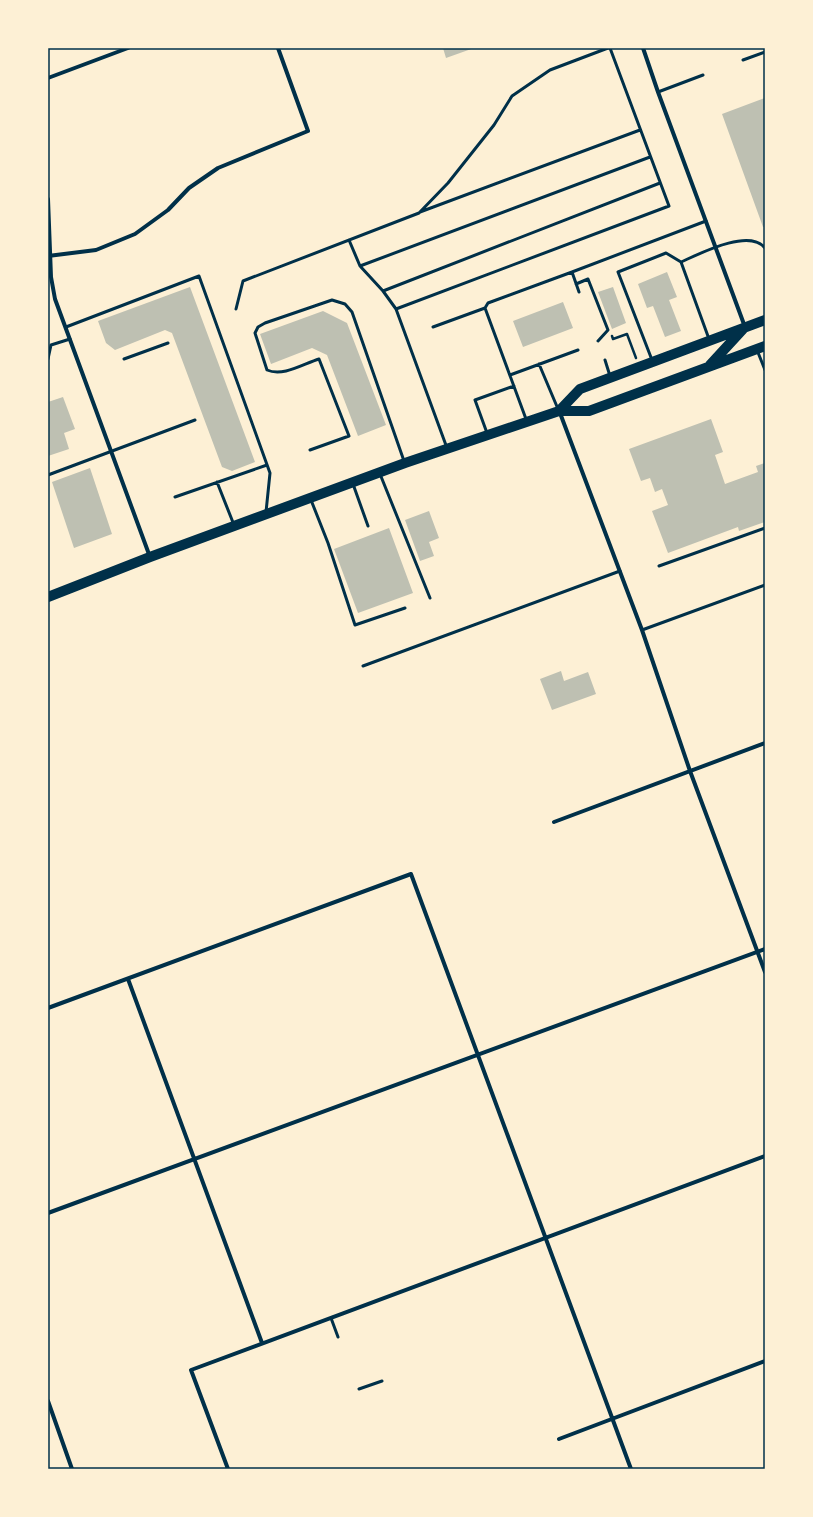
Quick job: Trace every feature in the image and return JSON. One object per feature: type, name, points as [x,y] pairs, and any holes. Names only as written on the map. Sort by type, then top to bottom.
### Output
[{"type":"main road","points":[[559,410],[580,389],[765,320]]},
{"type":"main road","points":[[709,367],[746,327]]},
{"type":"main road","points":[[48,597],[150,557],[447,448],[559,410],[589,411],[761,347],[765,341]]},
{"type":"street","points":[[48,78],[128,48]]},
{"type":"street","points":[[49,256],[96,250],[135,234],[168,210],[189,188],[218,168],[308,130],[278,48]]},
{"type":"street","points":[[643,48],[746,327]]},
{"type":"street","points":[[48,199],[49,256],[51,277],[56,299],[150,557]]},
{"type":"street","points":[[559,410],[642,630],[690,771],[765,972]]},
{"type":"street","points":[[554,822],[765,743]]},
{"type":"street","points":[[48,1008],[411,874],[631,1469]]},
{"type":"street","points":[[48,1213],[765,949]]},
{"type":"street","points":[[128,979],[262,1343]]},
{"type":"street","points":[[228,1469],[191,1370],[765,1156]]},
{"type":"street","points":[[559,1439],[765,1361]]},
{"type":"street","points":[[48,1401],[72,1469]]},
{"type":"lane","points":[[396,309],[669,206],[609,48],[550,70],[512,96],[494,125],[448,183],[419,213]]},
{"type":"lane","points":[[743,60],[765,52]]},
{"type":"lane","points":[[658,92],[703,75]]},
{"type":"lane","points":[[236,309],[243,281],[640,130]]},
{"type":"lane","points":[[360,266],[650,157]]},
{"type":"lane","points":[[383,291],[660,183]]},
{"type":"lane","points":[[433,327],[484,308],[488,303],[706,221]]},
{"type":"lane","points":[[349,240],[360,266],[383,291],[396,309],[447,448]]},
{"type":"lane","points":[[681,262],[736,241],[750,241],[765,248]]},
{"type":"lane","points":[[653,362],[618,272],[666,253],[681,262],[710,341]]},
{"type":"lane","points":[[572,272],[579,292]]},
{"type":"lane","points":[[66,327],[199,276],[270,473],[266,514]]},
{"type":"lane","points":[[576,284],[588,279],[608,330],[598,341]]},
{"type":"lane","points":[[310,450],[349,436],[318,358],[279,373],[272,372],[267,370],[254,333],[258,327],[264,323],[332,300],[345,304],[352,312],[405,463]]},
{"type":"lane","points":[[484,308],[527,421]]},
{"type":"lane","points":[[48,359],[51,345],[70,339]]},
{"type":"lane","points":[[124,359],[168,344]]},
{"type":"lane","points":[[761,347],[765,370]]},
{"type":"lane","points":[[510,375],[578,350]]},
{"type":"lane","points":[[605,360],[611,378]]},
{"type":"lane","points":[[539,364],[559,410]]},
{"type":"lane","points":[[488,435],[475,400],[514,386]]},
{"type":"lane","points":[[48,475],[195,420]]},
{"type":"lane","points":[[175,497],[267,465]]},
{"type":"lane","points":[[379,472],[430,598]]},
{"type":"lane","points":[[217,482],[234,526]]},
{"type":"lane","points":[[352,482],[368,526]]},
{"type":"lane","points":[[310,498],[328,543],[355,625],[405,608]]},
{"type":"lane","points":[[659,566],[765,528]]},
{"type":"lane","points":[[363,666],[620,571]]},
{"type":"lane","points":[[642,630],[765,585]]},
{"type":"lane","points":[[331,1318],[338,1337]]},
{"type":"lane","points":[[359,1389],[382,1380]]},
{"type":"path","points":[[611,333],[613,339],[627,334],[637,360]]},
{"type":"building","points":[[443,48],[474,48],[446,58]]},
{"type":"building","points":[[765,98],[765,227],[763,227],[722,114]]},
{"type":"building","points":[[667,272],[677,297],[669,300],[681,331],[665,337],[653,306],[647,308],[638,284]]},
{"type":"building","points":[[190,287],[255,462],[232,471],[222,467],[172,333],[165,330],[115,350],[106,343],[98,321]]},
{"type":"building","points":[[613,287],[626,323],[612,329],[598,292]]},
{"type":"building","points":[[563,302],[573,328],[523,347],[513,321]]},
{"type":"building","points":[[323,311],[347,323],[386,425],[358,436],[327,355],[312,348],[271,364],[260,334]]},
{"type":"building","points":[[63,397],[75,429],[64,433],[69,449],[48,456],[48,402]]},
{"type":"building","points":[[711,419],[723,452],[715,455],[725,484],[758,472],[756,466],[765,463],[765,522],[739,531],[738,527],[668,553],[652,511],[668,505],[662,489],[655,492],[650,478],[641,481],[629,449]]},
{"type":"building","points":[[90,468],[112,534],[74,548],[52,482]]},
{"type":"building","points":[[429,511],[439,538],[429,542],[434,556],[420,561],[405,520]]},
{"type":"building","points":[[389,528],[413,593],[358,613],[334,549]]},
{"type":"building","points":[[561,671],[564,681],[588,672],[596,694],[552,710],[540,679]]}]
